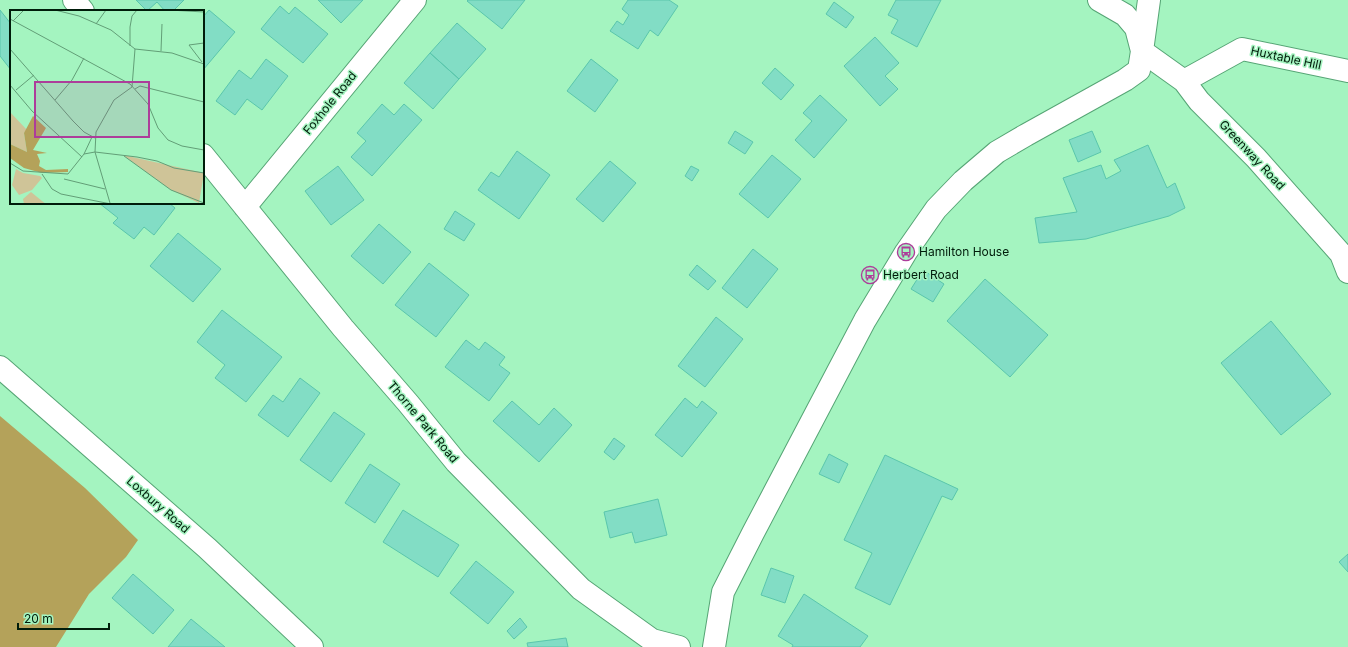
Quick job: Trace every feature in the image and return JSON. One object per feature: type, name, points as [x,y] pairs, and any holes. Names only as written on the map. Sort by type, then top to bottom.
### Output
[{"type":"street","points":[[74,0],[82,10]]},
{"type":"street","name":"Foxhole Road","points":[[245,207],[415,0]]},
{"type":"street","points":[[1099,0],[1125,15],[1136,28],[1142,51]]},
{"type":"street","points":[[714,647],[724,592],[727,585],[865,320],[906,252],[936,209],[963,181],[998,152],[1125,80],[1139,70],[1149,0]]},
{"type":"street","name":"Huxtable Hill","points":[[1184,81],[1242,49],[1348,71]]},
{"type":"street","name":"Greenway Road","points":[[1142,51],[1184,81],[1199,100],[1256,158],[1341,254],[1348,272]]},
{"type":"street","name":"Thorne Park Road","points":[[204,156],[338,322],[408,403],[456,462],[581,589],[652,640],[679,647]]},
{"type":"street","name":"Loxbury Road","points":[[0,367],[207,548],[312,647]]},
{"type":"shaded area","points":[[0,416],[85,488],[138,540],[126,557],[89,594],[56,647],[0,647]]},
{"type":"building","points":[[136,0],[184,0],[174,10],[164,10],[157,2],[148,10],[146,10]]},
{"type":"building","points":[[318,0],[363,0],[341,23]]},
{"type":"building","points":[[525,0],[502,29],[467,1]]},
{"type":"building","points":[[628,0],[669,0],[678,6],[658,36],[650,30],[638,49],[610,31],[617,21],[623,25],[629,15],[622,9]]},
{"type":"building","points":[[896,0],[941,0],[917,47],[891,33],[898,20],[888,15]]},
{"type":"building","points":[[834,2],[854,17],[846,28],[826,14]]},
{"type":"building","points":[[280,6],[289,14],[295,7],[328,34],[303,63],[261,29]]},
{"type":"building","points":[[0,10],[10,23],[10,69],[0,56]]},
{"type":"building","points":[[209,10],[235,32],[204,69],[204,16]]},
{"type":"building","points":[[457,23],[486,49],[459,79],[430,53]]},
{"type":"building","points":[[875,37],[899,63],[885,76],[898,89],[880,106],[844,66]]},
{"type":"building","points":[[430,53],[459,79],[433,109],[404,83]]},
{"type":"building","points":[[266,59],[288,76],[262,110],[247,99],[235,115],[216,101],[239,70],[251,79]]},
{"type":"building","points":[[591,59],[618,80],[595,112],[567,91]]},
{"type":"building","points":[[775,68],[794,85],[781,100],[762,83]]},
{"type":"building","points":[[820,95],[847,120],[814,158],[795,140],[812,121],[803,113]]},
{"type":"building","points":[[382,104],[394,115],[404,104],[422,120],[372,176],[351,157],[366,141],[357,133]]},
{"type":"building","points":[[735,131],[753,142],[745,154],[728,143]]},
{"type":"building","points":[[1092,131],[1101,152],[1078,162],[1069,140]]},
{"type":"building","points":[[1148,145],[1167,188],[1175,183],[1185,208],[1169,216],[1086,239],[1039,243],[1035,218],[1077,212],[1063,178],[1101,165],[1106,179],[1121,171],[1114,160]]},
{"type":"building","points":[[517,151],[550,175],[519,219],[478,190],[491,172],[499,177]]},
{"type":"building","points":[[772,155],[801,179],[768,218],[739,194]]},
{"type":"building","points":[[610,161],[636,183],[603,222],[576,199]]},
{"type":"building","points":[[338,166],[364,200],[331,225],[305,191]]},
{"type":"building","points":[[691,166],[699,170],[692,181],[685,176]]},
{"type":"building","points":[[100,204],[170,204],[175,208],[154,235],[144,227],[134,239],[113,223],[118,218]]},
{"type":"building","points":[[455,211],[475,224],[464,241],[444,229]]},
{"type":"building","points":[[379,224],[411,252],[383,284],[351,256]]},
{"type":"building","points":[[178,233],[221,269],[193,302],[150,266]]},
{"type":"building","points":[[753,249],[778,269],[747,308],[722,288]]},
{"type":"building","points":[[429,263],[469,295],[436,337],[395,305]]},
{"type":"building","points":[[697,265],[716,281],[708,290],[689,275]]},
{"type":"building","points":[[923,270],[944,284],[933,302],[911,289]]},
{"type":"building","points":[[985,279],[1048,335],[1010,377],[947,321]]},
{"type":"building","points":[[222,310],[282,357],[246,402],[215,378],[225,365],[197,342]]},
{"type":"building","points":[[716,317],[743,339],[705,387],[678,366]]},
{"type":"building","points":[[1271,321],[1331,394],[1281,435],[1221,363]]},
{"type":"building","points":[[466,340],[479,350],[485,342],[505,357],[499,365],[510,373],[489,401],[445,367]]},
{"type":"building","points":[[300,378],[320,393],[288,437],[258,415],[273,395],[283,402]]},
{"type":"building","points":[[685,398],[697,408],[702,401],[717,413],[682,457],[655,435]]},
{"type":"building","points":[[512,401],[539,425],[554,408],[572,425],[539,462],[493,421]]},
{"type":"building","points":[[334,412],[365,434],[331,482],[300,460]]},
{"type":"building","points":[[614,438],[625,446],[614,460],[604,452]]},
{"type":"building","points":[[829,454],[848,464],[839,483],[819,474]]},
{"type":"building","points":[[885,455],[958,489],[952,500],[942,496],[890,605],[855,588],[872,553],[844,540]]},
{"type":"building","points":[[370,464],[400,484],[375,523],[345,503]]},
{"type":"building","points":[[658,499],[667,535],[635,543],[632,532],[610,538],[604,512]]},
{"type":"building","points":[[403,510],[459,545],[438,577],[383,542]]},
{"type":"building","points":[[1348,554],[1348,572],[1339,562]]},
{"type":"building","points":[[476,561],[514,592],[488,624],[450,593]]},
{"type":"building","points":[[771,568],[794,576],[785,603],[761,595]]},
{"type":"building","points":[[133,574],[174,610],[153,634],[112,598]]},
{"type":"building","points":[[804,594],[868,636],[860,647],[792,647],[793,645],[778,636]]},
{"type":"building","points":[[520,618],[527,627],[514,639],[507,631]]},
{"type":"building","points":[[191,619],[225,647],[168,647]]},
{"type":"building","points":[[566,638],[568,647],[528,647],[527,643]]},
{"type":"place","name":"Hamilton House","points":[[906,252]]},
{"type":"place","name":"Herbert Road","points":[[870,275]]}]
